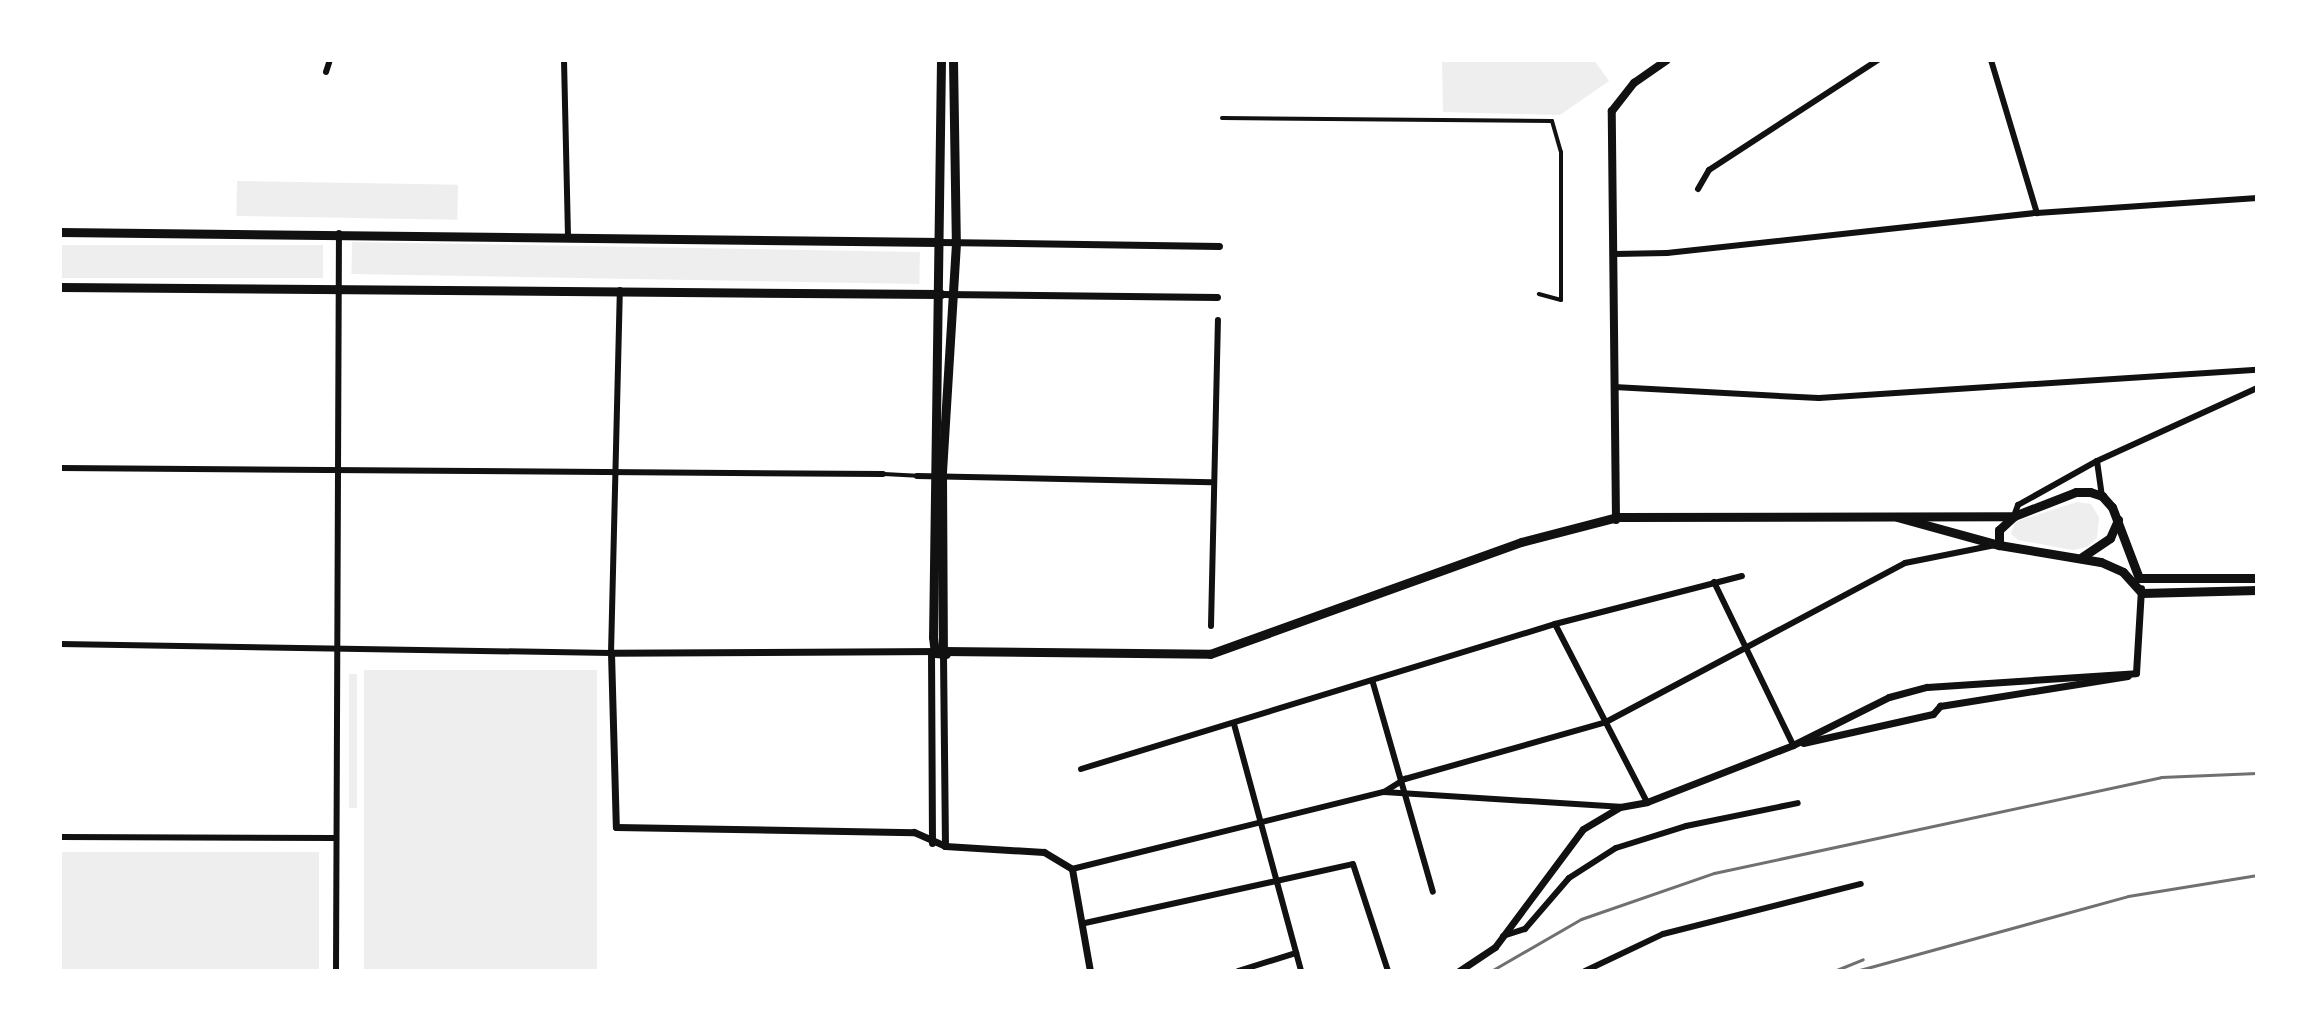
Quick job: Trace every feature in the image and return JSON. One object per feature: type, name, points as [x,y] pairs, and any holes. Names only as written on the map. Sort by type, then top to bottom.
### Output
[{"type":"main road","points":[[941,60],[937,476],[939,652],[1210,654],[1478,556],[1617,519],[1891,516],[1999,545],[2082,557],[2123,572],[2142,593],[2257,590]]},
{"type":"main road","points":[[937,476],[955,292],[953,60]]},
{"type":"main road","points":[[1617,519],[1614,119],[1626,95],[1670,60]]},
{"type":"main road","points":[[1616,254],[1611,117],[1616,102],[1634,83],[1670,60]]},
{"type":"main road","points":[[60,232],[940,242]]},
{"type":"main road","points":[[60,287],[941,294]]},
{"type":"main road","points":[[1617,519],[2014,516],[2076,492],[2102,496],[2118,520],[2139,578],[2257,578]]},
{"type":"main road","points":[[1999,545],[1999,530],[2014,516]]},
{"type":"main road","points":[[2082,557],[2110,538],[2118,520]]},
{"type":"street","points":[[326,72],[330,60]]},
{"type":"street","points":[[564,60],[568,237]]},
{"type":"street","points":[[1698,189],[1709,170],[1878,60]]},
{"type":"street","points":[[1991,60],[2037,213]]},
{"type":"street","points":[[1222,118],[1552,121],[1561,152],[1561,300],[1539,294]]},
{"type":"street","points":[[1616,254],[2037,213],[2257,198]]},
{"type":"street","points":[[336,971],[334,468],[339,233]]},
{"type":"street","points":[[940,242],[1219,246]]},
{"type":"street","points":[[620,290],[612,473],[611,654],[616,827],[914,832],[932,843],[945,846],[1044,852],[1072,869],[1384,792],[1399,783],[1606,722],[1905,563],[1999,545]]},
{"type":"street","points":[[941,294],[1217,297]]},
{"type":"street","points":[[1211,626],[1211,482],[1218,320]]},
{"type":"street","points":[[1615,387],[1819,398],[2257,370]]},
{"type":"street","points":[[2014,516],[2018,505],[2097,461],[2257,388]]},
{"type":"street","points":[[2097,461],[2102,496]]},
{"type":"street","points":[[60,468],[883,474],[1211,482]]},
{"type":"street","points":[[1081,769],[1373,683],[1555,624],[1742,576]]},
{"type":"street","points":[[2136,673],[2142,593],[2139,578]]},
{"type":"street","points":[[1714,582],[1743,650],[1793,745]]},
{"type":"street","points":[[1555,624],[1647,802]]},
{"type":"street","points":[[60,644],[611,654],[939,652]]},
{"type":"street","points":[[932,843],[939,652]]},
{"type":"street","points":[[939,652],[945,846]]},
{"type":"street","points":[[1793,745],[1888,720],[1896,723],[1933,714],[1940,706],[2136,673]]},
{"type":"street","points":[[1384,792],[1620,807],[1647,802],[1793,745],[1883,702],[1927,687],[1934,689],[2136,673]]},
{"type":"street","points":[[1373,683],[1399,783],[1433,892]]},
{"type":"street","points":[[1934,689],[1940,706]]},
{"type":"street","points":[[1883,702],[1888,720]]},
{"type":"street","points":[[1234,724],[1301,971]]},
{"type":"street","points":[[1503,936],[1525,929],[1569,878],[1616,848],[1686,826],[1798,803]]},
{"type":"street","points":[[1459,971],[1503,936],[1583,829],[1620,807]]},
{"type":"street","points":[[60,837],[335,838]]},
{"type":"street","points":[[1085,923],[1353,864],[1388,971]]},
{"type":"street","points":[[1072,869],[1085,923],[1090,971]]},
{"type":"street","points":[[1585,971],[1663,934],[1861,884]]},
{"type":"street","points":[[1238,971],[1296,953]]},
{"type":"shaded area","points":[[1442,60],[1594,60],[1609,81],[1560,115],[1443,112]]},
{"type":"shaded area","points":[[237,181],[458,185],[457,220],[236,216]]},
{"type":"shaded area","points":[[352,242],[920,252],[919,284],[351,274]]},
{"type":"shaded area","points":[[60,245],[323,245],[323,278],[60,278]]},
{"type":"shaded area","points":[[2077,502],[2091,504],[2099,517],[2097,538],[2087,547],[2073,550],[2018,540],[2011,534],[2015,522]]},
{"type":"shaded area","points":[[364,670],[597,670],[597,971],[364,971]]},
{"type":"shaded area","points":[[349,674],[357,674],[357,808],[349,808]]},
{"type":"shaded area","points":[[60,852],[319,852],[319,971],[60,971]]},
{"type":"railway","points":[[1491,971],[1581,919],[1714,873],[2161,777],[2257,773]]},
{"type":"railway","points":[[1856,971],[2128,896],[2257,875]]},
{"type":"railway","points":[[1834,971],[1863,959]]}]
